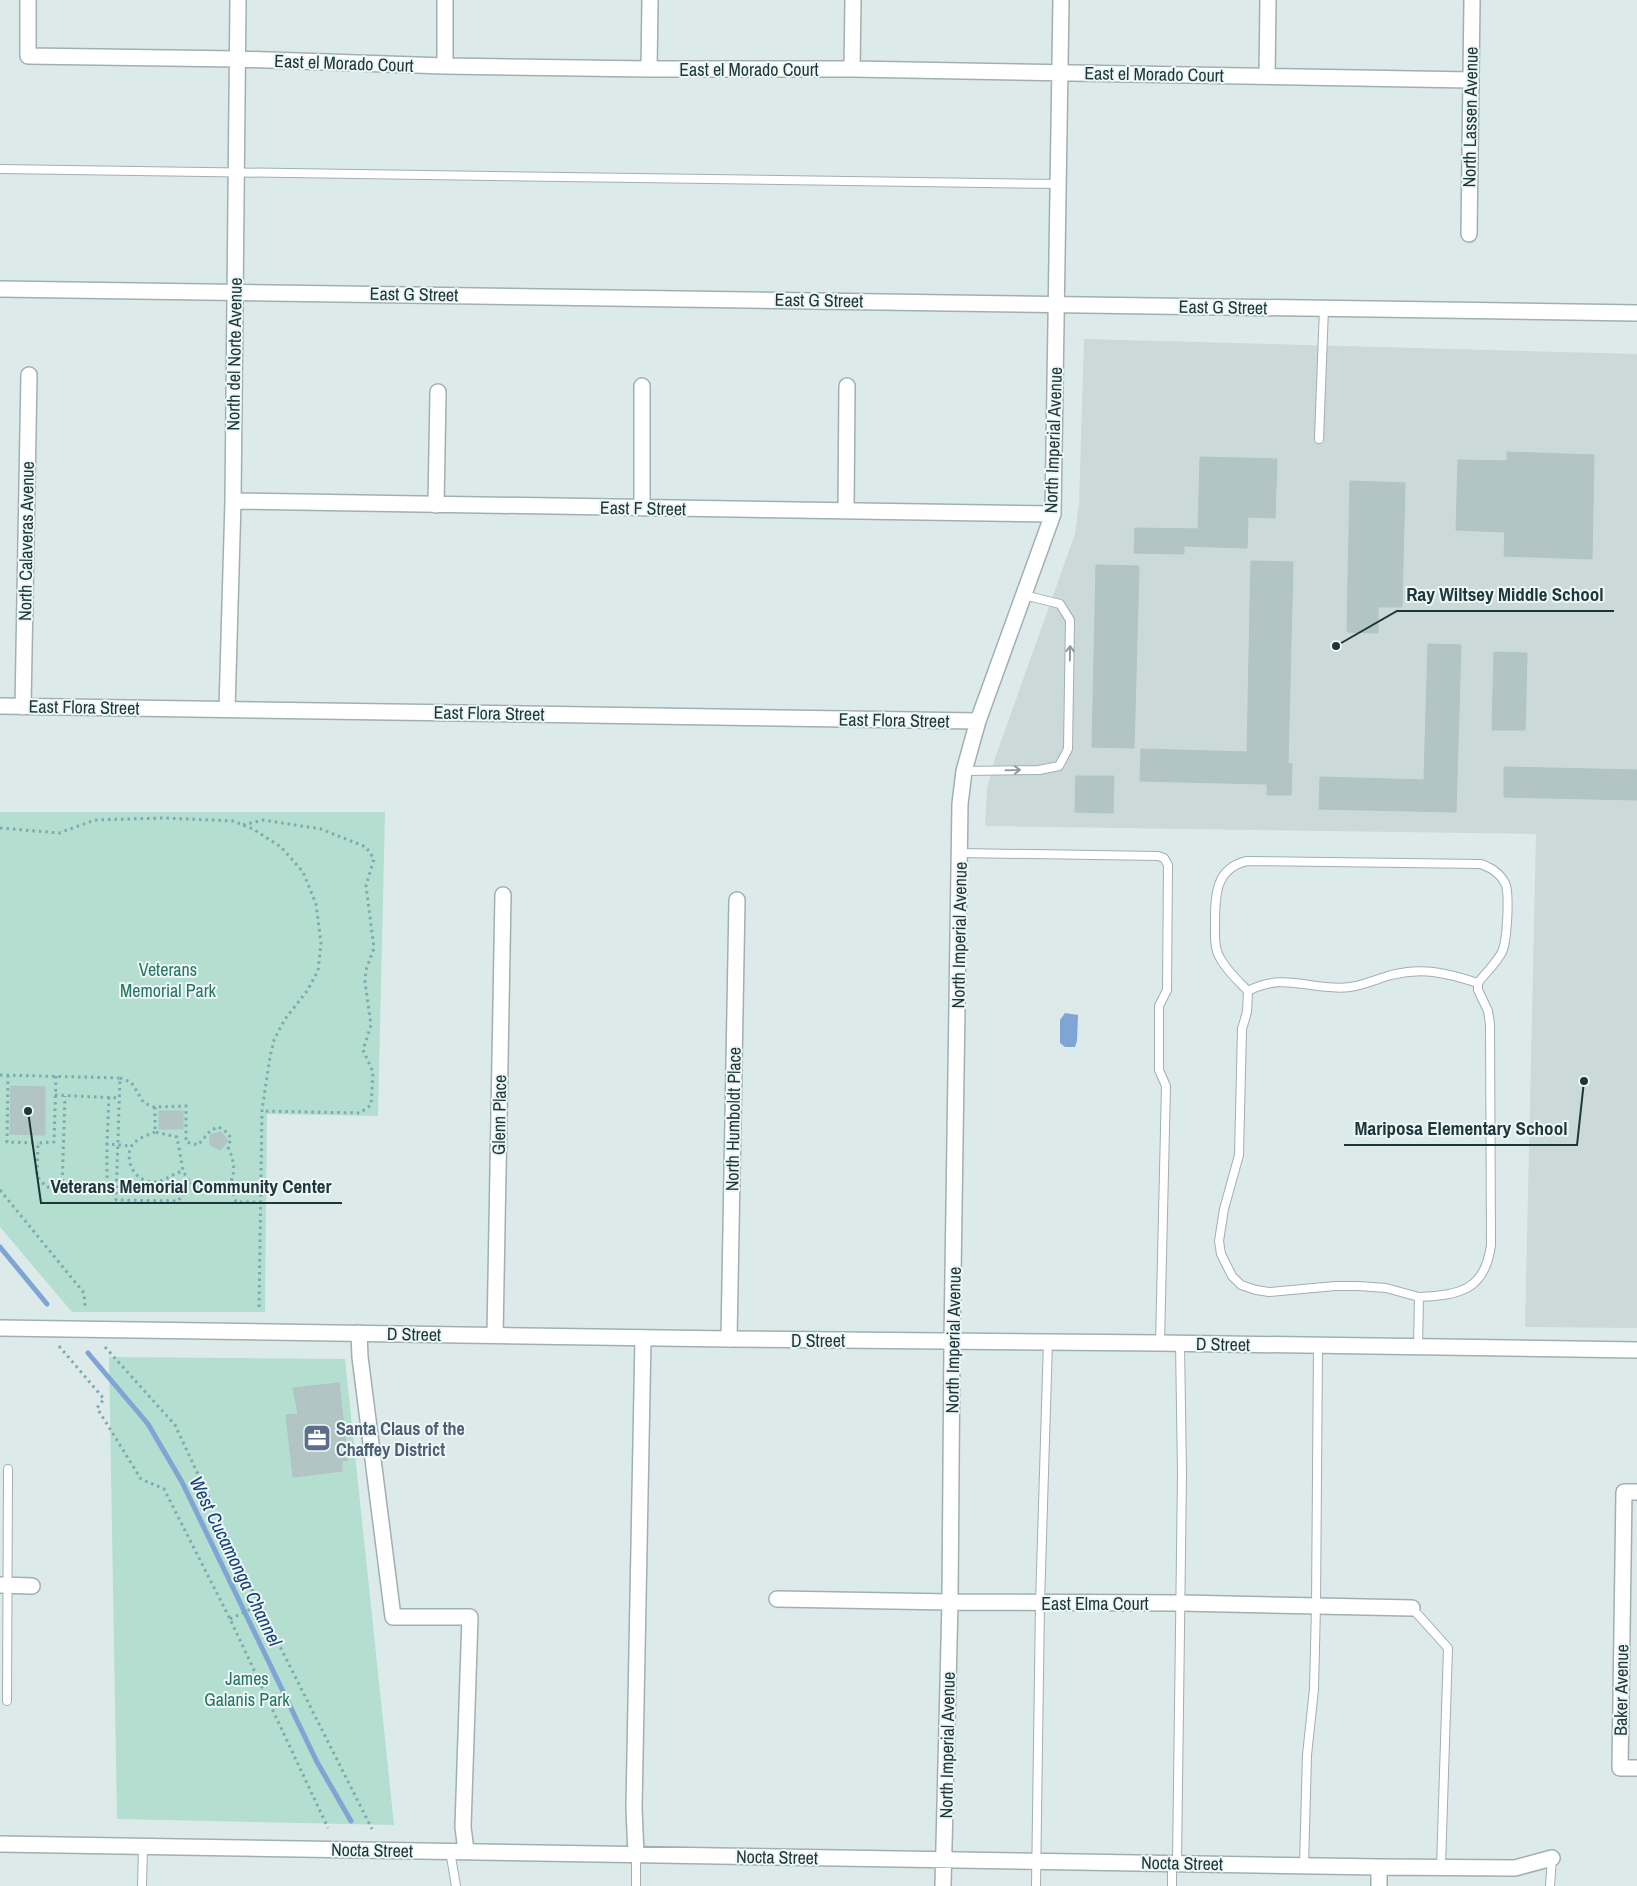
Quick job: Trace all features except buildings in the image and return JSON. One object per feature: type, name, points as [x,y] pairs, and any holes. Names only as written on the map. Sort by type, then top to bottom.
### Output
[{"type":"street","name":"East el Morado Court","points":[[28,0],[28,56],[237,59],[445,66],[852,69],[1471,80]]},
{"type":"street","name":"North del Norte Avenue","points":[[227,709],[232,501],[238,0]]},
{"type":"street","points":[[445,0],[445,66]]},
{"type":"street","points":[[649,69],[650,0]]},
{"type":"street","points":[[852,69],[853,0]]},
{"type":"street","name":"North Imperial Avenue","points":[[943,1886],[950,1602],[960,804],[964,771],[978,722],[1053,514],[1061,0]]},
{"type":"street","points":[[1267,76],[1268,0]]},
{"type":"street","name":"North Lassen Avenue","points":[[1469,234],[1472,0]]},
{"type":"street","name":"East G Street","points":[[0,289],[1637,313]]},
{"type":"street","name":"North Calaveras Avenue","points":[[23,706],[29,375]]},
{"type":"street","points":[[642,386],[642,508]]},
{"type":"street","points":[[846,511],[847,386]]},
{"type":"street","points":[[436,505],[438,392]]},
{"type":"street","name":"East F Street","points":[[232,501],[1053,514]]},
{"type":"street","name":"East Flora Street","points":[[0,706],[978,722]]},
{"type":"street","name":"Glenn Place","points":[[495,1335],[503,895]]},
{"type":"street","name":"North Humboldt Place","points":[[729,1339],[737,900]]},
{"type":"street","name":"D Street","points":[[0,1328],[1637,1350]]},
{"type":"street","points":[[359,1333],[360,1357],[393,1617],[470,1617],[463,1827],[466,1851]]},
{"type":"street","points":[[636,1854],[635,1788],[643,1338]]},
{"type":"street","name":"Baker Avenue","points":[[1631,1492],[1620,1768],[1637,1768]]},
{"type":"street","points":[[4,1585],[32,1586]]},
{"type":"street","name":"East Elma Court","points":[[777,1599],[1181,1603],[1412,1608]]},
{"type":"street","name":"Nocta Street","points":[[0,1844],[1379,1867],[1515,1868],[1552,1858]]},
{"type":"street","points":[[1379,1867],[1379,1886]]},
{"type":"lane","points":[[0,169],[1058,184]]},
{"type":"lane","points":[[1319,439],[1324,308]]},
{"type":"lane","points":[[964,771],[1039,770],[1059,766],[1068,749],[1070,620],[1060,604],[1024,595]]},
{"type":"lane","points":[[960,853],[1158,856],[1164,858],[1168,865],[1167,990],[1159,1006],[1159,1070],[1166,1086],[1160,1343]]},
{"type":"lane","points":[[1247,861],[1481,864],[1491,868],[1506,885],[1506,941],[1499,957],[1478,983],[1478,990],[1488,1011],[1490,1024],[1491,1245],[1490,1257],[1476,1282],[1465,1290],[1450,1295],[1419,1296],[1386,1288],[1358,1286],[1335,1286],[1269,1292],[1241,1285],[1225,1265],[1221,1254],[1220,1233],[1224,1209],[1239,1155],[1242,1029],[1247,1012],[1248,991],[1227,969],[1216,948],[1215,903],[1221,879],[1228,870],[1238,863],[1247,861]]},
{"type":"lane","points":[[1248,991],[1261,985],[1292,982],[1350,987],[1393,975],[1433,970],[1478,983]]},
{"type":"lane","points":[[1418,1346],[1419,1296]]},
{"type":"lane","points":[[1036,1886],[1040,1603],[1048,1342]]},
{"type":"lane","points":[[1172,1886],[1181,1603],[1180,1343]]},
{"type":"lane","points":[[1304,1865],[1307,1755],[1314,1689],[1318,1345]]},
{"type":"lane","points":[[7,1701],[4,1585],[8,1469]]},
{"type":"lane","points":[[1412,1608],[1448,1648],[1441,1867]]},
{"type":"lane","points":[[142,1886],[143,1846]]},
{"type":"lane","points":[[450,1851],[456,1886]]},
{"type":"lane","points":[[636,1854],[636,1886]]},
{"type":"lane","points":[[1550,1886],[1552,1858]]},
{"type":"path","points":[[0,828],[59,833],[95,820],[164,818],[233,821],[254,829],[281,847],[303,872],[316,904],[321,943],[318,971],[307,992],[285,1019],[274,1040],[262,1111],[259,1310]]},
{"type":"path","points":[[243,825],[263,820],[321,829],[366,847],[374,859],[366,886],[374,948],[366,970],[365,982],[371,1025],[363,1050],[373,1072],[371,1105],[360,1113],[262,1111]]},
{"type":"path","points":[[0,1075],[120,1078],[131,1082],[144,1103],[155,1107],[186,1106],[186,1142]]},
{"type":"path","points":[[8,1075],[7,1142],[38,1143],[54,1142],[56,1076]]},
{"type":"path","points":[[120,1078],[116,1200],[178,1201],[191,1184]]},
{"type":"path","points":[[55,1095],[119,1098]]},
{"type":"path","points":[[62,1188],[65,1096]]},
{"type":"path","points":[[107,1190],[109,1097]]},
{"type":"path","points":[[155,1107],[156,1132]]},
{"type":"path","points":[[178,1144],[186,1142],[198,1145],[211,1130],[219,1127],[228,1133],[231,1139],[228,1147],[235,1162],[234,1175],[230,1184],[218,1191],[205,1191],[191,1184],[183,1171],[176,1138],[156,1132],[146,1135],[130,1149],[130,1165],[135,1175],[143,1181],[156,1182],[176,1172],[183,1171]]},
{"type":"path","points":[[38,1143],[37,1176],[46,1188],[116,1191]]},
{"type":"path","points":[[108,1144],[132,1146]]},
{"type":"path","points":[[230,1184],[236,1202],[261,1202]]},
{"type":"path","points":[[0,1190],[84,1293],[85,1306]]},
{"type":"path","points":[[59,1346],[104,1399],[97,1408],[141,1479],[164,1489],[230,1619],[328,1828]]},
{"type":"path","points":[[105,1347],[175,1424],[259,1604],[372,1829]]},
{"type":"path","points":[[230,1619],[259,1604]]},
{"type":"shaded area","points":[[1084,339],[1637,354],[1637,1328],[1525,1327],[1536,834],[985,826],[987,789],[995,758],[1075,534],[1079,504]]},
{"type":"green space","name":"Veterans Memorial Park","points":[[0,812],[385,812],[378,1116],[267,1114],[265,1312],[72,1312],[0,1227]]},
{"type":"green space","name":"James Galanis Park","points":[[109,1357],[345,1359],[394,1825],[117,1819]]},
{"type":"water","points":[[1065,1013],[1078,1015],[1075,1047],[1065,1047],[1060,1043],[1060,1020]]},
{"type":"waterway","name":"West Cucamonga Channel","points":[[0,1247],[47,1304]]},
{"type":"waterway","name":"West Cucamonga Channel","points":[[88,1353],[148,1424],[182,1482],[317,1762],[351,1821]]},
{"type":"place","name":"Ray Wiltsey Middle School","points":[[1336,646]]},
{"type":"place","name":"Mariposa Elementary School","points":[[1584,1081]]},
{"type":"place","name":"Veterans Memorial Community Center","points":[[28,1111]]},
{"type":"place","name":"Santa Claus of the Chaffey District","points":[[317,1438]]}]
